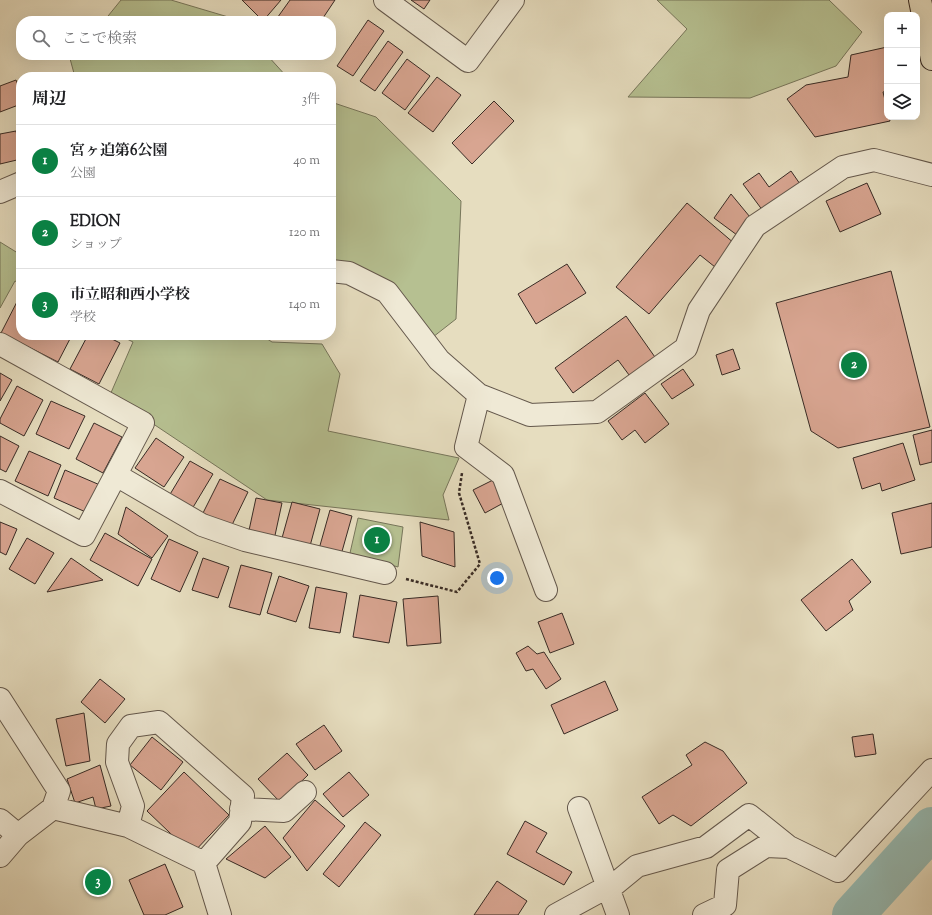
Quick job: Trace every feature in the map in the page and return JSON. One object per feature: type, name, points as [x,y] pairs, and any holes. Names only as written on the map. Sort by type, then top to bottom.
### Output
[{"type":"main road","points":[[920,0],[932,59]]},
{"type":"street","points":[[385,0],[468,61],[513,0]]},
{"type":"street","points":[[336,272],[349,273],[387,292],[439,360],[479,395],[530,415],[597,412],[686,348],[699,310],[755,226],[843,167],[874,160],[932,175]]},
{"type":"street","points":[[0,192],[16,185]]},
{"type":"street","points":[[0,344],[143,423],[84,535],[0,491]]},
{"type":"street","points":[[479,395],[466,447],[503,475],[546,590]]},
{"type":"street","points":[[116,475],[202,525],[245,540],[385,573]]},
{"type":"street","points":[[0,699],[59,791],[53,808],[18,835],[0,856]]},
{"type":"street","points":[[128,826],[133,806],[117,762],[118,744],[131,726],[159,722],[243,796],[240,822],[204,863]]},
{"type":"street","points":[[556,915],[598,892],[609,889],[637,866],[706,847],[749,815],[789,847],[838,871],[932,770]]},
{"type":"street","points":[[242,809],[284,811],[305,792]]},
{"type":"street","points":[[53,808],[128,826],[204,863],[220,915]]},
{"type":"street","points":[[578,808],[618,915]]},
{"type":"street","points":[[0,820],[18,835]]},
{"type":"street","points":[[704,915],[725,906],[728,870],[766,846],[789,847]]},
{"type":"path","points":[[385,573],[457,592],[480,564],[459,493],[466,447]]},
{"type":"green space","points":[[121,0],[171,0],[225,16],[108,16]]},
{"type":"green space","points":[[657,0],[829,0],[862,32],[836,66],[750,98],[628,97],[687,29]]},
{"type":"green space","points":[[70,60],[272,60],[282,72],[74,72]]},
{"type":"green space","points":[[336,104],[376,117],[461,201],[456,319],[433,337],[336,269]]},
{"type":"green space","points":[[0,242],[16,252],[16,282],[0,308]]},
{"type":"green space","points":[[129,340],[269,340],[272,342],[322,344],[340,374],[328,431],[459,458],[443,495],[449,520],[267,500],[110,395],[133,342]]},
{"type":"green space","points":[[358,518],[403,527],[398,567],[350,553]]},
{"type":"building","points":[[242,0],[281,0],[267,16],[258,16]]},
{"type":"building","points":[[290,0],[335,0],[324,16],[279,16]]},
{"type":"building","points":[[411,0],[430,0],[424,9]]},
{"type":"building","points":[[368,20],[384,31],[353,76],[337,66]]},
{"type":"building","points":[[388,41],[403,52],[375,91],[360,81]]},
{"type":"building","points":[[884,48],[884,120],[890,121],[815,137],[787,99],[806,85],[848,77],[851,55]]},
{"type":"building","points":[[407,59],[430,76],[405,110],[382,93]]},
{"type":"building","points":[[437,77],[461,95],[433,132],[408,113]]},
{"type":"building","points":[[16,80],[16,106],[0,112],[0,86]]},
{"type":"building","points":[[494,101],[514,121],[472,164],[452,143]]},
{"type":"building","points":[[16,131],[16,160],[0,164],[0,134]]},
{"type":"building","points":[[791,171],[800,184],[763,211],[743,184],[759,173],[769,187]]},
{"type":"building","points":[[867,183],[881,214],[840,232],[826,201]]},
{"type":"building","points":[[731,194],[750,217],[737,235],[714,218]]},
{"type":"building","points":[[687,203],[735,244],[715,267],[700,255],[649,314],[616,287]]},
{"type":"building","points":[[567,264],[586,293],[536,324],[518,294]]},
{"type":"building","points":[[891,271],[930,427],[838,448],[811,431],[776,303]]},
{"type":"building","points":[[16,304],[16,340],[69,340],[58,362],[1,333]]},
{"type":"building","points":[[626,316],[657,360],[632,379],[618,360],[573,393],[555,368]]},
{"type":"building","points":[[85,340],[114,340],[120,343],[99,384],[70,369]]},
{"type":"building","points":[[733,349],[740,369],[722,375],[716,355]]},
{"type":"building","points":[[683,369],[694,385],[672,399],[661,384]]},
{"type":"building","points":[[0,373],[12,380],[0,401]]},
{"type":"building","points":[[17,386],[43,400],[24,436],[0,423],[0,419]]},
{"type":"building","points":[[645,393],[669,424],[645,443],[635,430],[622,440],[608,421]]},
{"type":"building","points":[[51,401],[85,416],[69,449],[36,434]]},
{"type":"building","points":[[94,423],[122,437],[103,473],[76,459]]},
{"type":"building","points":[[932,430],[932,462],[920,465],[913,435]]},
{"type":"building","points":[[0,436],[19,446],[6,472],[0,469]]},
{"type":"building","points":[[156,438],[184,457],[164,487],[135,468]]},
{"type":"building","points":[[903,443],[915,480],[882,491],[880,483],[862,489],[853,458]]},
{"type":"building","points":[[29,451],[61,465],[48,496],[15,481]]},
{"type":"building","points":[[190,461],[213,474],[192,509],[169,496]]},
{"type":"building","points":[[65,470],[100,485],[88,513],[54,498]]},
{"type":"building","points":[[220,479],[248,492],[231,527],[203,513]]},
{"type":"building","points":[[495,479],[507,501],[485,513],[473,490]]},
{"type":"building","points":[[256,498],[282,503],[274,540],[248,535]]},
{"type":"building","points":[[292,502],[320,509],[310,546],[282,538]]},
{"type":"building","points":[[932,503],[932,547],[901,554],[892,513]]},
{"type":"building","points":[[126,507],[168,536],[152,558],[118,534]]},
{"type":"building","points":[[330,510],[352,516],[341,555],[319,549]]},
{"type":"building","points":[[0,522],[17,529],[6,555],[0,552]]},
{"type":"building","points":[[420,522],[454,532],[455,567],[422,556]]},
{"type":"building","points":[[105,533],[152,559],[138,586],[90,560]]},
{"type":"building","points":[[27,538],[54,553],[35,584],[9,569]]},
{"type":"building","points":[[169,539],[198,552],[180,592],[151,579]]},
{"type":"building","points":[[71,558],[103,580],[47,592]]},
{"type":"building","points":[[203,558],[229,567],[218,598],[192,590]]},
{"type":"building","points":[[852,559],[871,582],[849,601],[853,610],[826,631],[801,600]]},
{"type":"building","points":[[241,565],[272,573],[260,615],[229,607]]},
{"type":"building","points":[[279,576],[309,586],[296,622],[267,613]]},
{"type":"building","points":[[316,587],[347,593],[340,633],[309,628]]},
{"type":"building","points":[[360,595],[397,602],[389,643],[353,637]]},
{"type":"building","points":[[438,596],[441,643],[407,646],[403,599]]},
{"type":"building","points":[[562,613],[574,644],[550,653],[538,622]]},
{"type":"building","points":[[528,646],[537,654],[544,652],[561,679],[546,689],[533,669],[526,671],[516,653]]},
{"type":"building","points":[[100,679],[125,699],[105,723],[81,702]]},
{"type":"building","points":[[605,681],[618,710],[564,734],[551,705]]},
{"type":"building","points":[[84,713],[90,761],[66,766],[56,719]]},
{"type":"building","points":[[324,725],[342,751],[315,770],[296,744]]},
{"type":"building","points":[[873,734],[876,754],[855,757],[852,737]]},
{"type":"building","points":[[152,737],[183,762],[161,790],[130,765]]},
{"type":"building","points":[[705,742],[723,751],[747,783],[691,826],[673,815],[659,824],[642,797],[692,765],[686,755]]},
{"type":"building","points":[[287,753],[308,775],[280,802],[258,779]]},
{"type":"building","points":[[100,765],[111,806],[96,809],[93,797],[75,803],[67,779]]},
{"type":"building","points":[[184,772],[229,815],[192,854],[147,811]]},
{"type":"building","points":[[349,772],[369,795],[343,817],[323,794]]},
{"type":"building","points":[[315,800],[345,826],[307,871],[283,838]]},
{"type":"building","points":[[525,821],[547,833],[536,852],[572,872],[564,885],[507,854]]},
{"type":"building","points":[[365,822],[381,835],[339,887],[323,874]]},
{"type":"building","points":[[265,826],[291,857],[265,878],[226,859]]},
{"type":"building","points":[[165,864],[183,907],[165,915],[144,915],[129,880]]},
{"type":"building","points":[[497,881],[527,901],[518,915],[474,915]]},
{"type":"waterway","points":[[853,915],[932,828]]},
{"type":"place","name":"EDION","points":[[854,365]]},
{"type":"place","name":"宮ヶ迫第6公園","points":[[377,540]]},
{"type":"place","name":"市立昭和西小学校","points":[[98,882]]}]
